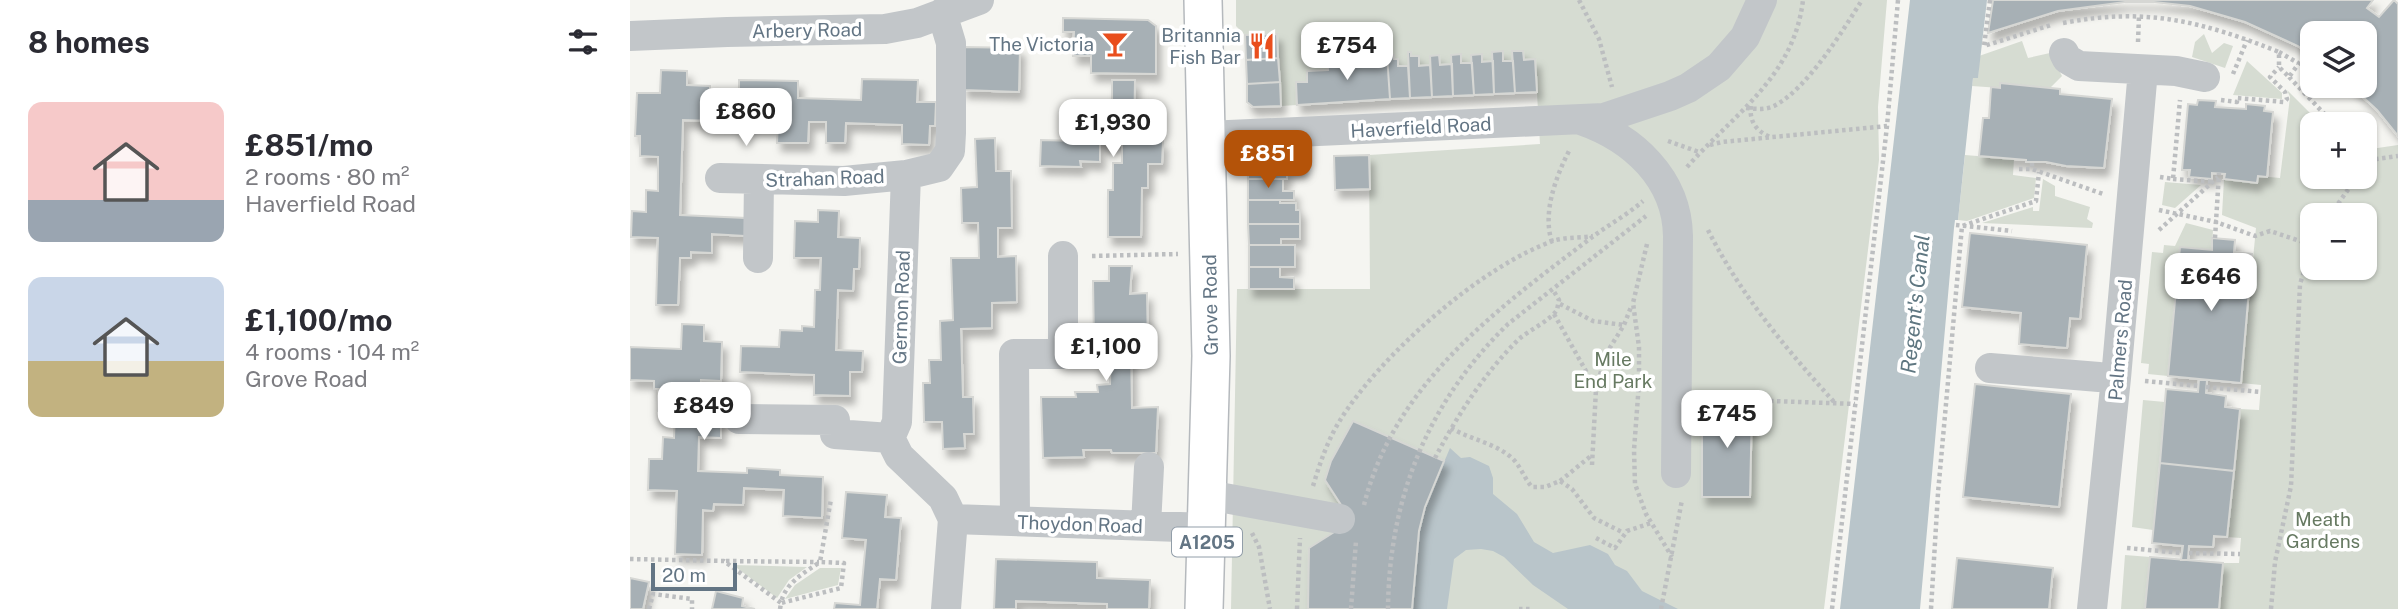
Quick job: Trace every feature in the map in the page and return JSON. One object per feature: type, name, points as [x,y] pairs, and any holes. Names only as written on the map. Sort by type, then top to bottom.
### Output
[{"type":"main road","name":"Grove Road","points":[[1203,0],[1211,356],[1204,609]]},
{"type":"street","name":"Haverfield Road","points":[[1207,136],[1568,129],[1670,96],[1704,78],[1731,55],[1745,37],[1762,0]]},
{"type":"street","name":"Arbery Road","points":[[630,36],[885,29],[909,25],[963,4]]},
{"type":"street","name":"Strahan Road","points":[[720,178],[844,181],[906,175],[939,167],[950,151],[951,43],[963,4]]},
{"type":"street","points":[[2064,53],[2067,59],[2079,66],[2176,71],[2209,90]]},
{"type":"street","name":"Palmers Road","points":[[2092,609],[2143,70]]},
{"type":"street","points":[[1568,129],[1612,133],[1639,153],[1657,173],[1674,205],[1678,236],[1676,472]]},
{"type":"street","name":"Gernon Road","points":[[890,438],[897,422],[906,175]]},
{"type":"street","points":[[758,258],[759,180]]},
{"type":"street","points":[[1015,521],[1014,354],[1063,354],[1063,256]]},
{"type":"street","points":[[1990,368],[2099,377]]},
{"type":"street","points":[[739,419],[835,420],[835,434],[890,438],[899,456],[943,498],[953,519],[946,609]]},
{"type":"street","points":[[1146,526],[1149,467]]},
{"type":"street","name":"Thoydon Road","points":[[953,519],[1146,526],[1243,502],[1353,523]]},
{"type":"path","points":[[1579,0],[1599,39],[1614,93]]},
{"type":"path","points":[[1682,172],[1748,108],[1783,63],[1800,24],[1803,0]]},
{"type":"path","points":[[1748,108],[1772,107],[1804,83],[1862,0]]},
{"type":"path","points":[[1832,609],[1887,126],[1898,0]]},
{"type":"path","points":[[1990,0],[1984,46],[2019,34],[2083,19],[2139,16],[2191,22],[2247,39],[2298,63]]},
{"type":"path","points":[[2139,16],[2139,23]]},
{"type":"path","points":[[2209,90],[2247,39]]},
{"type":"path","points":[[2173,179],[2180,97],[2209,90],[2236,102],[2237,99],[2284,102],[2287,99],[2286,94],[2270,77],[2279,67],[2279,52]]},
{"type":"path","points":[[2288,77],[2300,60]]},
{"type":"path","points":[[2279,67],[2322,112]]},
{"type":"path","points":[[1748,108],[1757,130],[1774,138]]},
{"type":"path","points":[[1707,146],[1721,142],[1887,126]]},
{"type":"path","points":[[1552,242],[1547,224],[1549,209],[1568,129]]},
{"type":"path","points":[[1670,142],[1700,152]]},
{"type":"path","points":[[2377,157],[2398,156]]},
{"type":"path","points":[[2032,163],[2032,170]]},
{"type":"path","points":[[2019,169],[2039,172],[2104,194]]},
{"type":"path","points":[[2036,208],[2039,172]]},
{"type":"path","points":[[2135,175],[2173,179],[2217,179]]},
{"type":"path","points":[[2156,232],[2217,179]]},
{"type":"path","points":[[2215,238],[2217,179]]},
{"type":"path","points":[[1351,609],[1353,523],[1375,469],[1407,410],[1443,363],[1499,308],[1647,198]]},
{"type":"path","points":[[1959,225],[2036,201]]},
{"type":"path","points":[[2150,208],[2216,222],[2255,236],[2270,231],[2300,242]]},
{"type":"path","points":[[1388,609],[1394,529],[1402,497],[1423,442],[1460,380],[1508,324],[1655,209]]},
{"type":"path","points":[[1705,225],[1725,264],[1770,327],[1835,403]]},
{"type":"path","points":[[1959,225],[2012,230]]},
{"type":"path","points":[[1931,609],[1959,225]]},
{"type":"path","points":[[1592,465],[1596,390],[1606,354],[1624,326],[1633,303],[1651,232]]},
{"type":"path","points":[[1297,609],[1299,556],[1305,514],[1325,448],[1346,411],[1370,380],[1455,299],[1509,261],[1552,242],[1594,236]]},
{"type":"path","points":[[1063,256],[1182,254]]},
{"type":"path","points":[[2271,609],[2275,562],[2291,486],[2301,280]]},
{"type":"path","points":[[1435,458],[1451,428],[1511,348],[1554,314],[1559,303],[1553,290]]},
{"type":"path","points":[[1559,303],[1594,321],[1624,326]]},
{"type":"path","points":[[1633,303],[1639,346],[1635,484],[1651,523],[1672,557]]},
{"type":"path","points":[[1554,314],[1596,390]]},
{"type":"path","points":[[2133,380],[2199,386]]},
{"type":"path","points":[[2206,387],[2260,392]]},
{"type":"path","points":[[1770,401],[1855,404]]},
{"type":"path","points":[[1451,428],[1510,456],[1532,487],[1545,487],[1560,481],[1592,454]]},
{"type":"path","points":[[1661,609],[1682,496],[1676,472]]},
{"type":"path","points":[[1560,481],[1572,489],[1594,518],[1624,533]]},
{"type":"path","points":[[780,606],[785,590],[792,582],[820,562],[831,499]]},
{"type":"path","points":[[1243,502],[1244,512],[1258,547],[1270,609]]},
{"type":"path","points":[[1596,538],[1615,548],[1624,533],[1651,523]]},
{"type":"path","points":[[2118,547],[2182,553]]},
{"type":"path","points":[[2189,553],[2240,554]]},
{"type":"path","points":[[630,559],[844,563],[841,587],[780,606]]},
{"type":"path","points":[[724,561],[780,606]]},
{"type":"path","points":[[649,609],[653,594],[692,599],[692,609]]},
{"type":"path","points":[[1519,609],[1531,609]]},
{"type":"green space","name":"Mile End Park","points":[[1236,0],[1887,0],[1878,107],[1879,160],[1824,609],[1231,609],[1237,289],[1370,289],[1369,155],[1540,144],[1535,60],[1524,60],[1523,51],[1512,52],[1513,61],[1503,61],[1502,52],[1493,61],[1482,62],[1482,54],[1472,55],[1472,63],[1461,63],[1460,54],[1451,55],[1452,64],[1440,65],[1439,55],[1430,56],[1430,65],[1419,66],[1419,56],[1411,56],[1408,52],[1408,66],[1398,66],[1398,59],[1394,59],[1394,55],[1328,59],[1328,70],[1307,82],[1296,83],[1297,105],[1281,106],[1277,34],[1245,35],[1236,26]]},
{"type":"green space","points":[[2204,34],[2212,53],[2224,43],[2233,46],[2225,68],[2192,57],[2195,42]]},
{"type":"green space","points":[[2022,41],[2028,58],[2050,53],[2062,76],[2050,88],[2001,83],[2000,88],[1972,86],[1973,78],[1978,78],[1979,56]]},
{"type":"green space","points":[[2247,61],[2282,93],[2282,99],[2233,95]]},
{"type":"green space","name":"Meath Gardens","points":[[2287,90],[2309,112],[2300,112],[2300,189],[2377,189],[2377,148],[2398,145],[2398,609],[2219,609],[2223,563],[2239,563],[2241,538],[2227,537],[2240,409],[2259,410],[2261,385],[2241,383],[2256,228],[2222,215],[2224,179],[2257,183],[2258,176],[2280,178],[2290,97]]},
{"type":"green space","points":[[1965,155],[2014,159],[2013,175],[2036,178],[2034,198],[1967,221],[1958,220]]},
{"type":"green space","points":[[2043,179],[2055,186],[2055,196],[2090,207],[2087,219],[2093,223],[2092,228],[1982,223],[2033,207],[2033,211],[2039,211]]},
{"type":"green space","points":[[2165,182],[2201,185],[2175,208],[2162,205]]},
{"type":"green space","points":[[2186,223],[2213,230],[2212,250],[2180,247],[2168,376],[2148,374],[2149,364],[2141,363],[2152,252],[2163,253],[2164,245],[2175,246]]},
{"type":"green space","points":[[2143,400],[2165,402],[2153,530],[2132,527]]},
{"type":"green space","points":[[2125,555],[2150,557],[2145,609],[2121,609]]},
{"type":"green space","points":[[733,565],[807,567],[789,580],[777,598]]},
{"type":"green space","points":[[820,568],[841,568],[838,585],[785,599],[795,585]]},
{"type":"water","name":"Regent's Canal","points":[[1910,0],[1987,0],[1978,78],[1973,78],[1958,220],[1955,220],[1954,228],[1920,609],[1840,609]]},
{"type":"water","points":[[1450,448],[1461,458],[1470,457],[1489,466],[1493,478],[1493,494],[1517,514],[1534,542],[1553,553],[1590,545],[1608,554],[1615,565],[1627,571],[1642,591],[1678,609],[1568,609],[1533,585],[1504,557],[1481,549],[1466,550],[1454,559],[1447,609],[1412,609],[1419,531],[1425,507]]},
{"type":"building","points":[[1993,0],[2373,0],[2367,8],[2379,17],[2394,0],[2398,4],[2398,136],[2364,98],[2377,98],[2377,21],[2300,21],[2300,47],[2245,22],[2190,6],[2125,2],[2058,11],[1988,33]]},
{"type":"building","name":"The Victoria","points":[[1063,18],[1148,20],[1156,26],[1156,74],[1091,73],[1091,56],[1073,56],[1074,32],[1063,32]]},
{"type":"building","name":"Britannia Fish Bar","points":[[1277,34],[1278,58],[1246,60],[1245,35]]},
{"type":"building","points":[[963,47],[1020,48],[1019,92],[963,90]]},
{"type":"building","points":[[1503,51],[1503,61],[1513,61],[1515,93],[1494,94],[1492,52]]},
{"type":"building","points":[[1512,51],[1523,51],[1524,60],[1535,59],[1537,92],[1515,93]]},
{"type":"building","points":[[1408,52],[1411,52],[1411,56],[1419,56],[1419,66],[1430,65],[1432,97],[1410,98]]},
{"type":"building","points":[[1461,54],[1461,63],[1472,63],[1474,95],[1453,96],[1451,55]]},
{"type":"building","points":[[1482,54],[1482,62],[1493,61],[1494,94],[1474,95],[1471,55]]},
{"type":"building","points":[[1387,55],[1390,99],[1297,105],[1296,82],[1307,82],[1307,71],[1328,70],[1327,59]]},
{"type":"building","points":[[1387,55],[1394,55],[1394,59],[1398,59],[1398,66],[1408,66],[1410,98],[1390,99]]},
{"type":"building","points":[[1439,55],[1440,65],[1452,64],[1453,96],[1432,97],[1430,56]]},
{"type":"building","points":[[1278,58],[1280,82],[1247,84],[1246,60]]},
{"type":"building","points":[[661,70],[687,71],[687,85],[710,86],[710,95],[739,96],[739,80],[798,81],[798,98],[861,100],[862,79],[918,80],[917,102],[936,102],[935,126],[930,126],[929,145],[902,144],[902,125],[846,123],[845,143],[826,143],[826,122],[809,122],[808,143],[777,143],[778,123],[683,120],[680,215],[746,218],[745,236],[712,234],[712,253],[691,252],[691,258],[680,258],[678,305],[656,305],[658,238],[631,237],[632,211],[646,212],[646,190],[658,191],[658,157],[640,156],[640,136],[635,136],[637,93],[660,93]]},
{"type":"building","points":[[1112,80],[1135,80],[1134,140],[1163,141],[1162,164],[1148,164],[1148,188],[1142,188],[1141,237],[1108,237],[1108,190],[1113,190],[1113,163],[1122,163],[1122,143],[1100,143],[1100,162],[1080,161],[1081,167],[1040,166],[1041,140],[1078,141],[1078,124],[1100,124],[1100,119],[1112,119]]},
{"type":"building","points":[[1280,82],[1281,106],[1253,107],[1247,102],[1247,84]]},
{"type":"building","points":[[2000,83],[2060,89],[2060,94],[2112,99],[2104,168],[1979,156],[1983,118],[1989,118],[1991,87],[2000,88]]},
{"type":"building","points":[[2198,100],[2216,101],[2215,107],[2246,109],[2246,104],[2265,106],[2264,111],[2273,112],[2267,177],[2258,176],[2257,183],[2224,179],[2225,174],[2212,173],[2212,179],[2189,177],[2190,170],[2182,170],[2188,104],[2197,105]]},
{"type":"building","points":[[995,138],[996,171],[1011,171],[1012,228],[998,228],[998,257],[1016,256],[1017,302],[992,303],[992,328],[961,329],[963,397],[973,397],[974,434],[964,434],[965,448],[943,449],[942,422],[924,422],[923,383],[930,383],[929,360],[941,360],[940,321],[953,320],[951,258],[979,258],[978,223],[962,223],[961,188],[977,187],[975,139]]},
{"type":"building","points":[[1369,155],[1370,189],[1335,190],[1334,156]]},
{"type":"building","points":[[1248,157],[1303,157],[1303,170],[1287,169],[1287,179],[1248,179]]},
{"type":"building","points":[[1248,179],[1283,179],[1283,191],[1294,191],[1294,200],[1248,200]]},
{"type":"building","points":[[1248,200],[1296,203],[1296,210],[1300,210],[1300,224],[1248,224]]},
{"type":"building","points":[[818,210],[839,211],[838,237],[860,238],[859,269],[854,269],[853,291],[838,290],[836,350],[863,351],[862,372],[850,372],[850,396],[814,395],[814,375],[740,372],[741,346],[779,347],[780,330],[802,331],[802,326],[814,327],[815,290],[820,290],[821,258],[794,258],[795,221],[818,222]]},
{"type":"building","points":[[1248,224],[1300,224],[1300,239],[1281,239],[1281,245],[1249,245]]},
{"type":"building","points":[[1970,233],[2087,245],[2080,319],[2070,318],[2067,348],[2019,344],[2021,313],[1962,307]]},
{"type":"building","points":[[2212,238],[2235,240],[2234,252],[2252,254],[2241,383],[2168,376],[2180,247],[2212,250]]},
{"type":"building","points":[[1249,245],[1295,245],[1295,267],[1249,267]]},
{"type":"building","points":[[1109,266],[1132,266],[1130,294],[1147,293],[1148,348],[1131,349],[1132,408],[1158,407],[1156,453],[1083,450],[1084,457],[1043,458],[1041,397],[1076,397],[1075,392],[1098,392],[1097,385],[1110,384],[1111,344],[1094,345],[1093,281],[1109,281]]},
{"type":"building","points":[[1249,267],[1280,267],[1280,277],[1294,278],[1294,289],[1249,289]]},
{"type":"building","points":[[682,324],[704,325],[704,341],[722,342],[721,381],[701,380],[700,414],[721,415],[721,438],[699,437],[698,471],[747,473],[747,468],[780,470],[780,475],[823,477],[822,518],[783,516],[784,490],[744,488],[743,505],[714,504],[713,511],[703,510],[702,555],[675,554],[677,491],[648,490],[649,459],[662,459],[663,437],[674,438],[675,412],[658,411],[659,389],[654,389],[654,381],[630,380],[630,347],[681,349]]},
{"type":"building","points":[[2199,379],[2207,380],[2206,393],[2226,396],[2225,407],[2240,409],[2234,471],[2160,463],[2166,389],[2198,392]]},
{"type":"building","points":[[1975,384],[2071,394],[2059,507],[1963,497]]},
{"type":"building","points":[[1708,402],[1743,402],[1752,407],[1750,497],[1702,497],[1702,408]]},
{"type":"building","points":[[1353,421],[1444,461],[1425,507],[1419,531],[1412,609],[1308,609],[1309,548],[1339,529],[1343,508],[1325,480],[1331,461]]},
{"type":"building","points":[[2160,463],[2234,471],[2227,537],[2214,536],[2213,547],[2189,546],[2188,560],[2181,560],[2183,546],[2152,543]]},
{"type":"building","points":[[846,492],[887,495],[885,517],[901,518],[896,580],[880,579],[877,609],[834,609],[835,603],[860,605],[866,540],[842,538]]},
{"type":"building","points":[[2150,557],[2223,563],[2219,609],[2145,609]]},
{"type":"building","points":[[1957,558],[2053,568],[2049,609],[1952,609]]},
{"type":"building","points":[[996,559],[1097,562],[1097,578],[1150,580],[1149,609],[1107,609],[1107,604],[1016,601],[1016,609],[994,609]]},
{"type":"building","points":[[630,578],[649,582],[643,609],[630,609]]},
{"type":"building","points":[[716,591],[743,598],[742,606],[755,609],[712,609]]},
{"type":"place","name":"The Victoria","points":[[1115,44]]},
{"type":"place","name":"Britannia Fish Bar","points":[[1262,46]]}]
